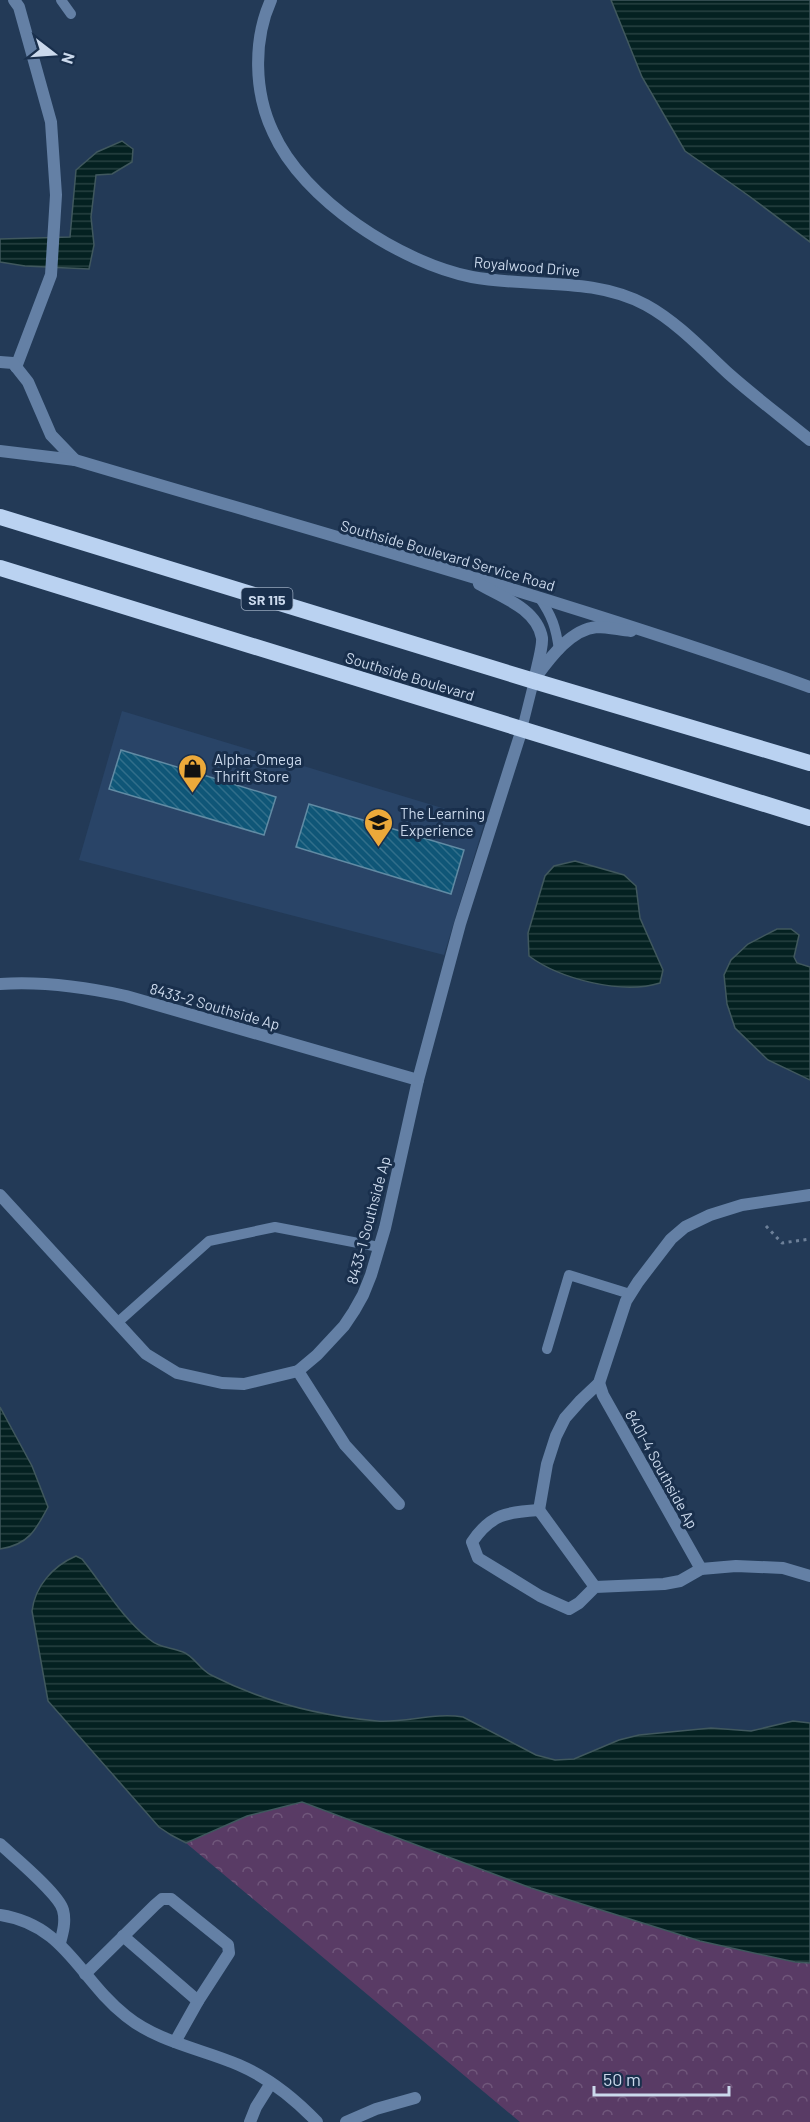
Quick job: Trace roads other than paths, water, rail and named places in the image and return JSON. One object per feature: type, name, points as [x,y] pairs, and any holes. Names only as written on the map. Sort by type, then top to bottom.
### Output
[{"type":"highway","name":"SR 115","points":[[0,518],[810,763]]},
{"type":"highway","name":"Southside Boulevard","points":[[0,568],[810,818]]},
{"type":"street","points":[[0,362],[13,363],[16,367],[51,275],[56,195],[51,122],[19,8],[14,0]]},
{"type":"street","name":"Royalwood Drive","points":[[271,0],[265,15],[259,44],[259,67],[266,115],[273,134],[297,170],[341,212],[371,235],[397,250],[439,268],[473,277],[599,288],[646,305],[676,326],[741,384],[810,440]]},
{"type":"street","name":"Southside Boulevard Service Road","points":[[16,367],[28,381],[51,435],[75,460]]},
{"type":"street","name":"Southside Boulevard Service Road","points":[[0,451],[75,460],[659,634],[810,687]]},
{"type":"street","points":[[457,573],[517,604],[535,620],[542,640],[534,681]]},
{"type":"street","points":[[534,681],[551,657],[582,632],[596,627],[659,634]]},
{"type":"street","name":"8433-1 Southside Ap","points":[[0,1195],[146,1354],[177,1373],[222,1383],[244,1384],[298,1371],[344,1326],[363,1295],[379,1247],[418,1080],[460,924],[522,729]]},
{"type":"street","name":"8433-2 Southside Ap","points":[[0,984],[44,983],[89,988],[126,996],[418,1080]]},
{"type":"street","points":[[595,1587],[538,1510],[547,1464],[556,1436],[565,1418],[599,1383],[618,1322],[630,1294],[671,1239],[685,1227],[710,1215],[742,1205],[810,1195]]},
{"type":"street","points":[[298,1371],[345,1445],[399,1504]]},
{"type":"street","name":"8401-4 Southside Ap","points":[[599,1383],[603,1395],[701,1569]]},
{"type":"street","points":[[538,1510],[498,1515],[472,1542],[478,1558],[540,1596],[569,1609],[579,1603],[595,1587],[664,1584],[680,1581],[701,1569],[756,1566],[783,1568],[810,1576]]},
{"type":"street","points":[[0,1844],[60,1901],[64,1931],[60,1943]]},
{"type":"street","points":[[85,1974],[162,1899],[171,1899],[228,1945],[229,1953],[175,2042]]},
{"type":"street","points":[[0,1916],[26,1921],[45,1931],[60,1943],[85,1974],[127,2017],[175,2042],[240,2065],[298,2102],[317,2122]]},
{"type":"street","points":[[123,1936],[198,2001]]},
{"type":"street","points":[[250,2122],[256,2107],[271,2083]]},
{"type":"street","points":[[346,2122],[376,2109],[415,2098]]},
{"type":"lane","points":[[61,0],[70,14]]},
{"type":"lane","points":[[539,597],[552,615],[559,650]]},
{"type":"lane","points":[[522,729],[534,681]]},
{"type":"lane","points":[[117,1323],[209,1241],[275,1227],[379,1247]]},
{"type":"lane","points":[[547,1349],[569,1275],[630,1294]]},
{"type":"place","name":"Alpha-Omega Thrift Store","points":[[193,794]]},
{"type":"place","name":"The Learning Experience","points":[[379,848]]}]
